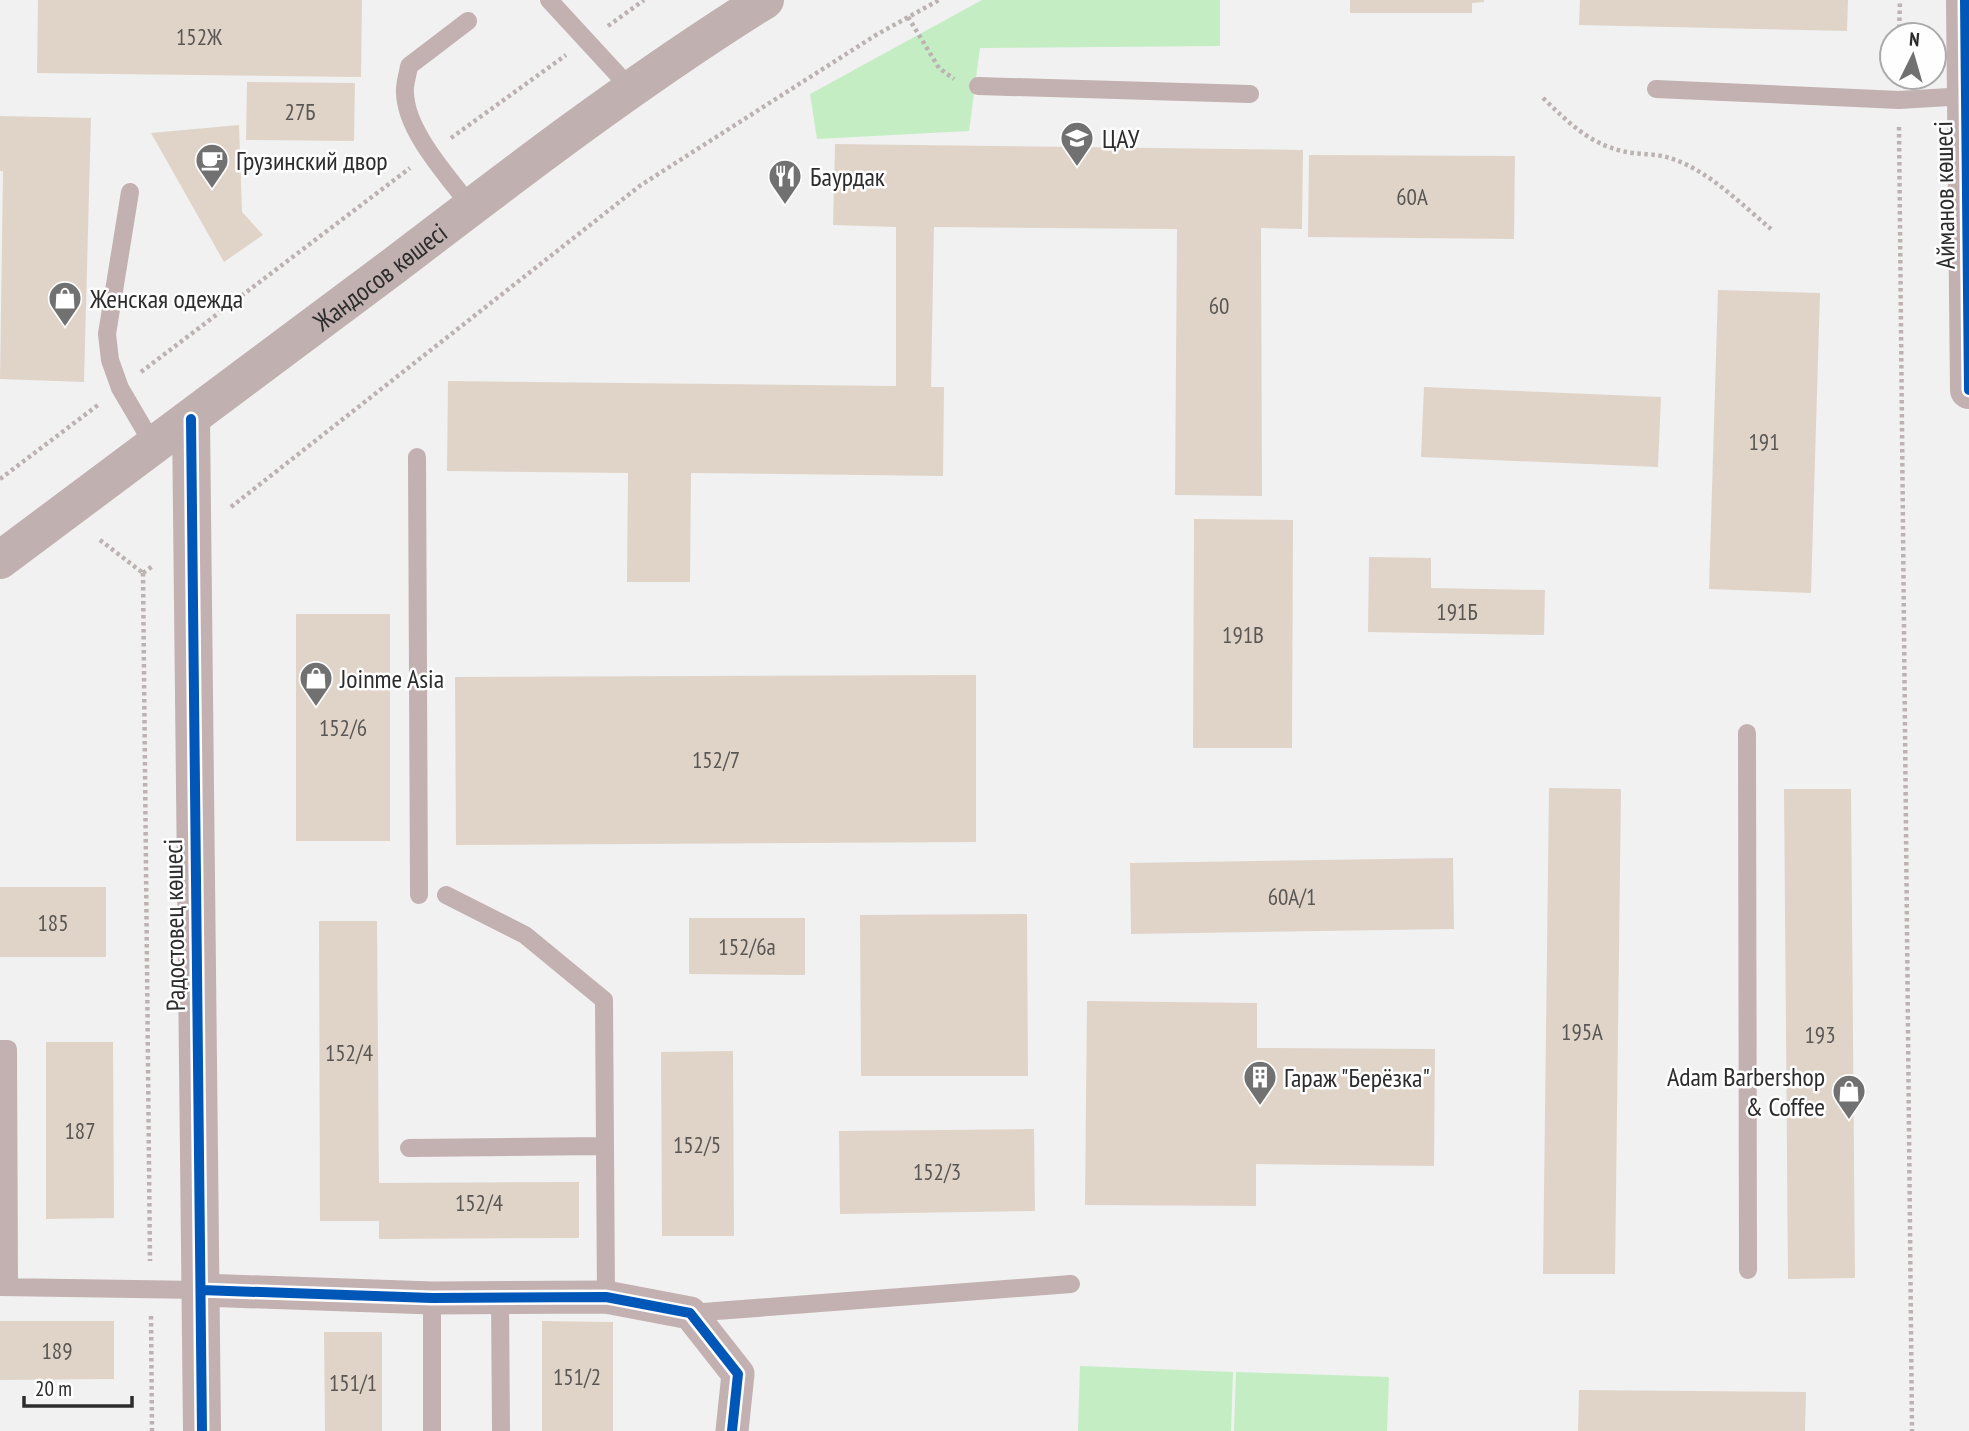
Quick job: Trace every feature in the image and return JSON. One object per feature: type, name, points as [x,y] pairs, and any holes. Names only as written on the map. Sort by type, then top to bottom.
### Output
[{"type":"main road","name":"Жандосов көшесі","points":[[0,560],[471,207],[632,90],[765,0]]},
{"type":"street","name":"Айманов көшесі","points":[[1965,0],[1969,390]]},
{"type":"street","name":"Радостовец көшесі","points":[[191,419],[202,1431]]},
{"type":"street","points":[[201,1290],[432,1298],[606,1297],[690,1313],[738,1374],[732,1431]]},
{"type":"lane","points":[[549,0],[632,90]]},
{"type":"lane","points":[[468,21],[409,66],[405,93],[413,124],[471,207]]},
{"type":"lane","points":[[978,86],[1250,94]]},
{"type":"lane","points":[[1656,89],[1899,100],[1966,96]]},
{"type":"lane","points":[[130,192],[107,334],[110,360],[120,388],[154,446]]},
{"type":"lane","points":[[417,457],[419,895]]},
{"type":"lane","points":[[1747,733],[1748,1270]]},
{"type":"lane","points":[[446,895],[525,934],[604,1000],[606,1297]]},
{"type":"lane","points":[[0,1049],[8,1049],[4,1287],[201,1290]]},
{"type":"lane","points":[[409,1147],[604,1146]]},
{"type":"lane","points":[[690,1313],[1071,1284]]},
{"type":"lane","points":[[500,1297],[501,1431]]},
{"type":"lane","points":[[432,1298],[432,1431]]},
{"type":"path","points":[[0,479],[431,153],[644,0]]},
{"type":"path","points":[[192,537],[641,185],[876,35],[939,0]]},
{"type":"path","points":[[1899,0],[1899,21]]},
{"type":"path","points":[[908,17],[939,68],[957,81],[978,86]]},
{"type":"path","points":[[1543,98],[1576,130],[1592,141],[1622,151],[1670,158],[1703,174],[1771,229]]},
{"type":"path","points":[[1899,100],[1912,1431]]},
{"type":"path","points":[[100,540],[143,573],[152,1431]]},
{"type":"green space","points":[[982,0],[1220,0],[1220,46],[980,48],[969,131],[817,139],[810,94]]},
{"type":"green space","points":[[1080,1366],[1233,1372],[1231,1431],[1078,1431]]},
{"type":"green space","points":[[1236,1372],[1389,1377],[1387,1431],[1234,1431]]},
{"type":"building","points":[[38,0],[362,0],[361,77],[37,73]]},
{"type":"building","points":[[1350,0],[1484,2],[1472,3],[1472,13],[1350,13]]},
{"type":"building","points":[[1580,0],[1848,0],[1847,31],[1579,25]]},
{"type":"building","points":[[247,82],[355,83],[354,141],[246,140]]},
{"type":"building","points":[[0,116],[91,118],[84,382],[0,379],[3,171],[0,171]]},
{"type":"building","name":"Грузинский двор","points":[[239,125],[242,212],[263,235],[224,262],[151,133]]},
{"type":"building","points":[[835,144],[1303,150],[1302,229],[1261,228],[1262,496],[1175,495],[1177,229],[934,227],[931,387],[944,387],[943,476],[691,473],[690,582],[627,582],[628,473],[447,471],[448,381],[896,386],[896,227],[833,225]]},
{"type":"building","points":[[1309,155],[1515,156],[1514,239],[1308,237]]},
{"type":"building","points":[[1718,290],[1820,293],[1811,593],[1709,589]]},
{"type":"building","points":[[1424,387],[1661,397],[1658,467],[1421,457]]},
{"type":"building","points":[[1194,519],[1293,520],[1292,748],[1193,748]]},
{"type":"building","points":[[1369,557],[1431,558],[1431,588],[1545,590],[1544,635],[1368,632]]},
{"type":"building","points":[[296,614],[390,614],[390,841],[296,841]]},
{"type":"building","points":[[976,675],[976,842],[456,845],[455,677]]},
{"type":"building","points":[[1549,788],[1621,789],[1615,1274],[1543,1274]]},
{"type":"building","points":[[1784,789],[1851,789],[1855,1278],[1788,1279]]},
{"type":"building","points":[[1453,858],[1454,929],[1131,934],[1130,863]]},
{"type":"building","points":[[0,887],[106,887],[106,957],[0,957]]},
{"type":"building","points":[[1027,914],[1028,1076],[861,1076],[860,915]]},
{"type":"building","points":[[689,918],[805,918],[805,975],[689,974]]},
{"type":"building","points":[[319,921],[377,921],[379,1183],[579,1182],[579,1238],[379,1239],[379,1221],[320,1221]]},
{"type":"building","name":"Гараж \"Берёзка\"","points":[[1087,1001],[1257,1003],[1257,1048],[1435,1049],[1434,1166],[1256,1164],[1256,1206],[1085,1205]]},
{"type":"building","points":[[46,1042],[113,1042],[114,1218],[46,1219]]},
{"type":"building","points":[[733,1051],[734,1236],[662,1236],[661,1052]]},
{"type":"building","points":[[1034,1129],[1035,1211],[840,1214],[839,1131]]},
{"type":"building","points":[[0,1321],[114,1321],[114,1379],[0,1380]]},
{"type":"building","points":[[542,1321],[613,1322],[613,1431],[542,1431]]},
{"type":"building","points":[[324,1332],[382,1332],[382,1431],[325,1431]]},
{"type":"building","points":[[1579,1390],[1806,1392],[1805,1431],[1578,1431]]},
{"type":"cycle path","points":[[1965,0],[1969,390]]},
{"type":"cycle path","points":[[191,419],[202,1431]]},
{"type":"cycle path","points":[[201,1290],[432,1298],[606,1297],[690,1313],[738,1374],[732,1431]]},
{"type":"place","name":"ЦАУ","points":[[1077,168]]},
{"type":"place","name":"Грузинский двор","points":[[212,190]]},
{"type":"place","name":"Баурдак","points":[[785,206]]},
{"type":"place","name":"Женская одежда","points":[[65,328]]},
{"type":"place","name":"Joinme Asia","points":[[316,708]]},
{"type":"place","name":"Гараж \"Берёзка\"","points":[[1260,1107]]},
{"type":"place","name":"Adam Barbershop & Coffee","points":[[1849,1121]]}]
